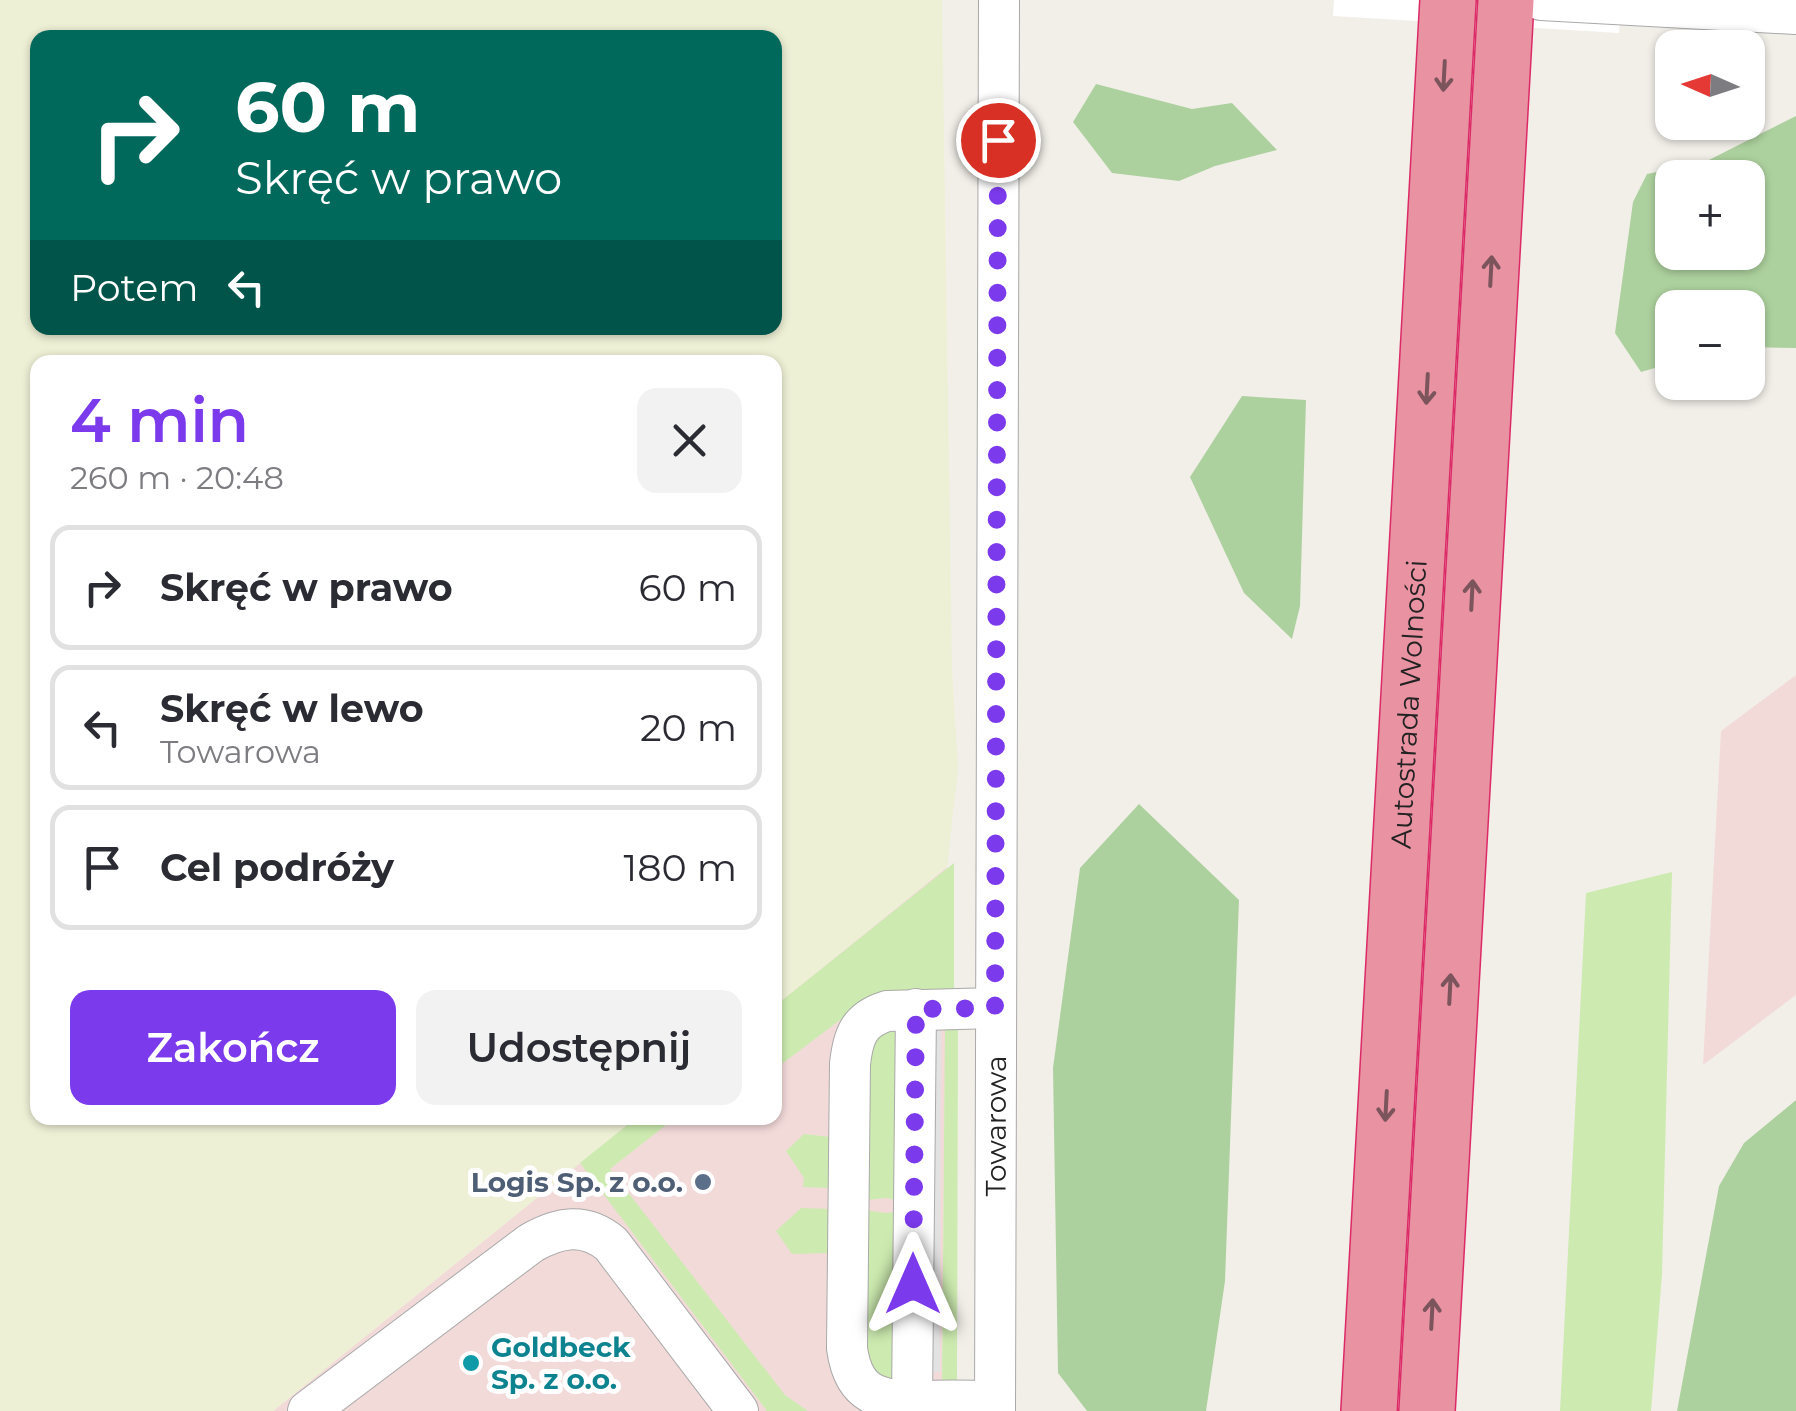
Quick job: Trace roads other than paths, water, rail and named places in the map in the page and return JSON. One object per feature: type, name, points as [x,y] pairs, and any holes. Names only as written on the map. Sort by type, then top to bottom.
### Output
[{"type":"highway","name":"Autostrada Wolności","points":[[1369,1411],[1448,0]]},
{"type":"highway","name":"Autostrada Wolności","points":[[1427,1411],[1506,0]]},
{"type":"street","name":"Towarowa","points":[[996,1406],[999,0]]},
{"type":"street","points":[[1541,0],[1795,13]]},
{"type":"street","points":[[995,1008],[916,1009],[877,1014],[864,1023],[853,1040],[847,1348],[856,1380],[882,1398],[996,1406]]},
{"type":"street","points":[[912,1401],[916,1009]]},
{"type":"street","points":[[308,1411],[531,1243],[558,1230],[573,1228],[589,1230],[610,1244],[738,1411]]},
{"type":"place","name":"Logis Sp. z o.o.","points":[[703,1182]]},
{"type":"place","name":"Goldbeck Sp. z o.o.","points":[[471,1363]]}]
